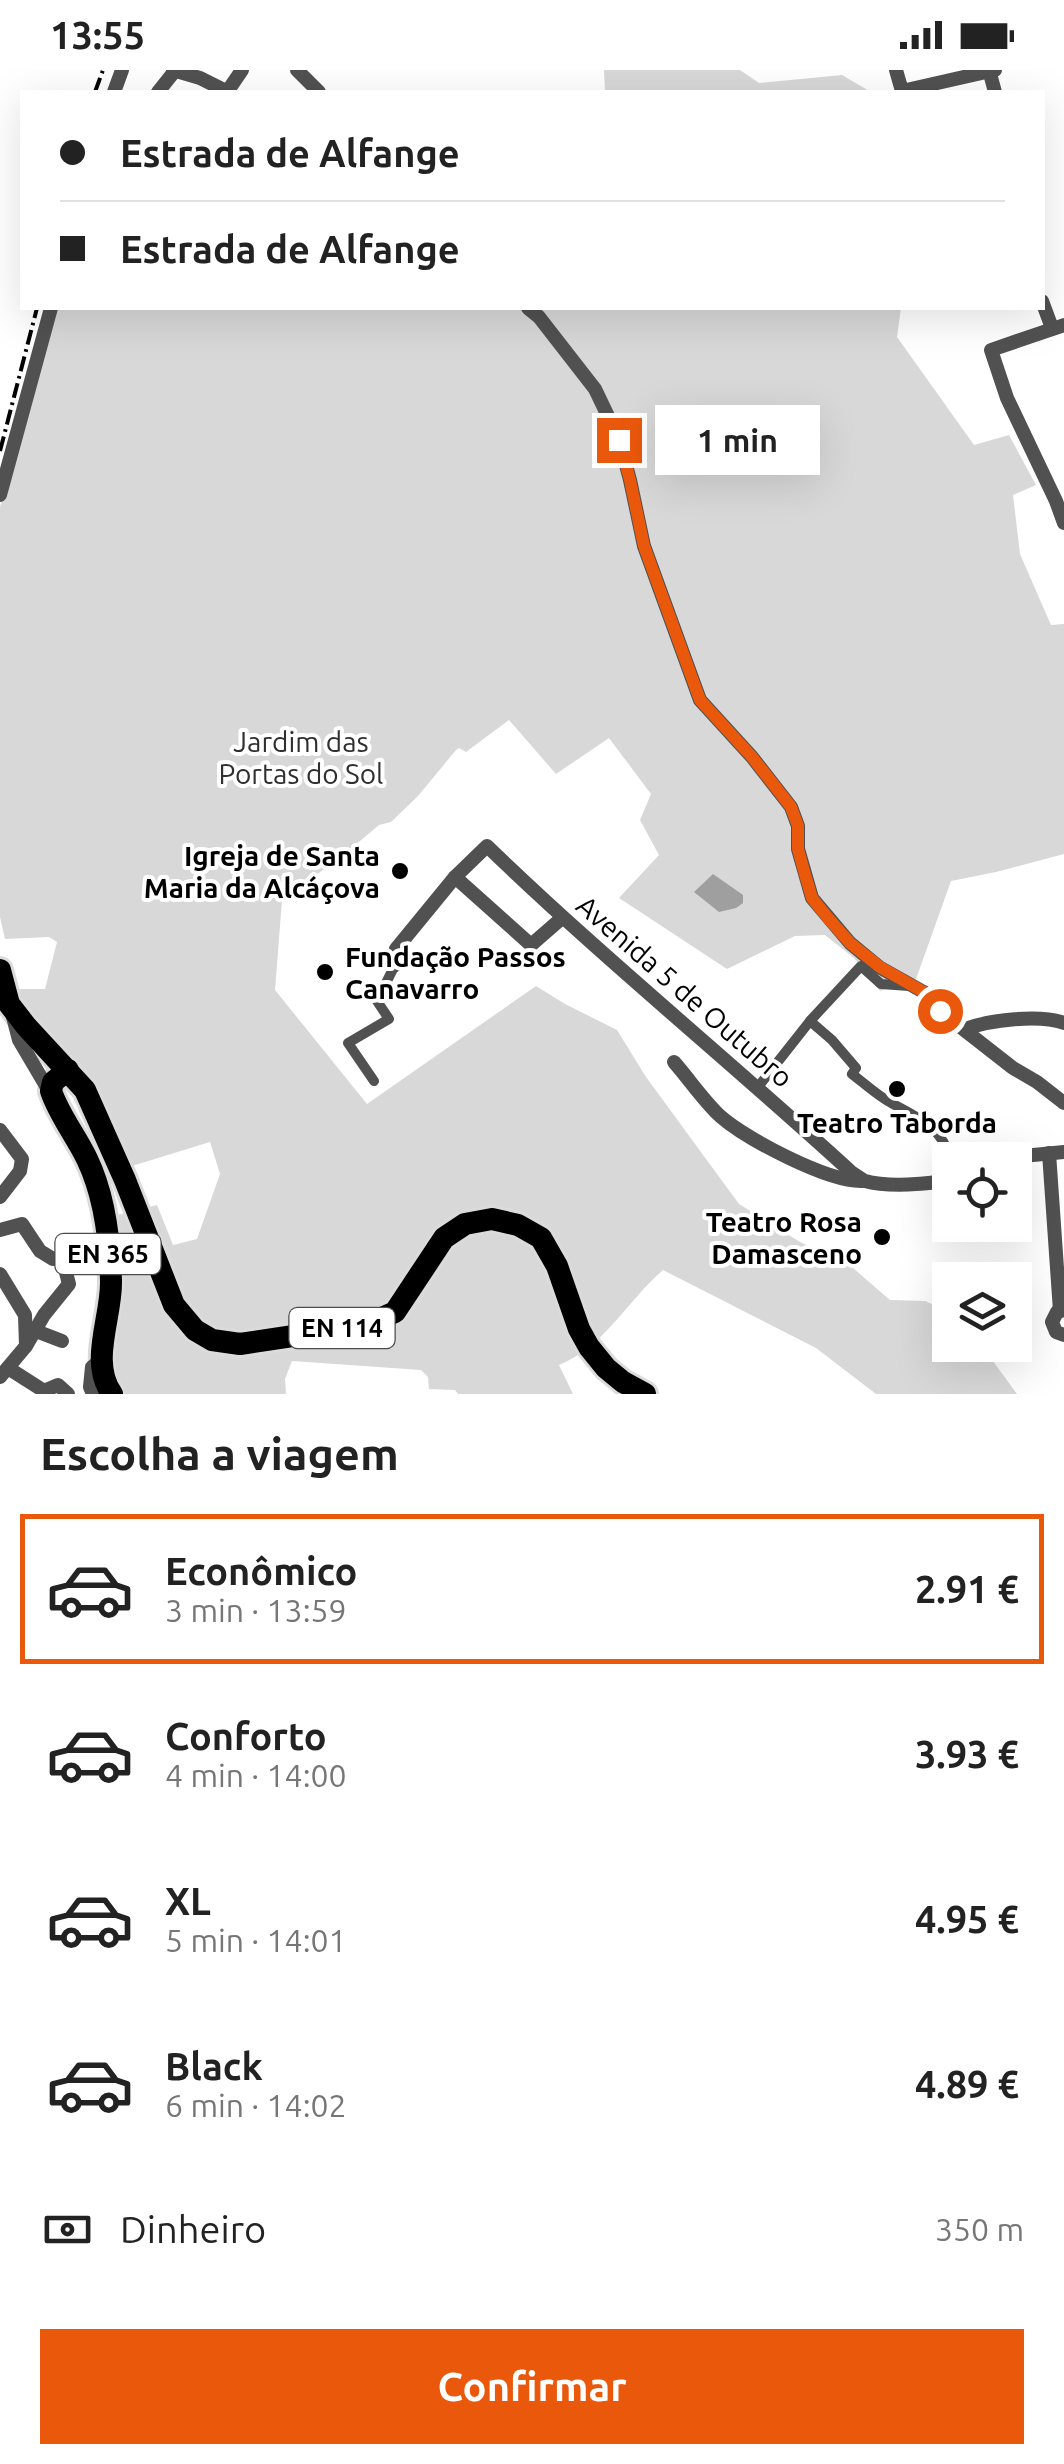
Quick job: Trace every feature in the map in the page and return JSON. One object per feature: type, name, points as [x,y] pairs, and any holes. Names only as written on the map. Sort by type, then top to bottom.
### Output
[{"type":"main road","name":"EN 114","points":[[0,970],[5,1005],[85,1090],[174,1305],[195,1330],[212,1340],[240,1344],[366,1325],[395,1312],[444,1238],[464,1224],[492,1218],[541,1238],[557,1266],[579,1329],[590,1347],[606,1368],[645,1394]]},
{"type":"main road","points":[[52,1096],[54,1082],[68,1070]]},
{"type":"main road","name":"EN 365","points":[[52,1096],[91,1168],[105,1227],[111,1280],[101,1360],[112,1394]]},
{"type":"street","points":[[297,70],[316,90]]},
{"type":"street","points":[[906,90],[990,70]]},
{"type":"street","points":[[173,71],[224,90]]},
{"type":"street","points":[[0,496],[50,310]]},
{"type":"street","points":[[531,310],[540,316],[595,389],[619,440],[644,546],[700,700],[791,807],[812,898],[850,943],[880,967],[929,995],[940,1011],[1064,1103]]},
{"type":"street","points":[[1058,327],[991,350],[1006,398],[1060,499],[1064,523]]},
{"type":"street","name":"Avenida 5 de Outubro","points":[[456,877],[487,846],[562,918],[858,1176]]},
{"type":"street","points":[[374,1081],[348,1044],[389,1019],[377,1001],[400,963],[396,949],[456,877],[531,945],[562,918]]},
{"type":"street","points":[[758,1087],[861,966],[881,984],[913,986]]},
{"type":"street","points":[[5,1005],[19,1040],[52,1096]]},
{"type":"street","points":[[965,1029],[977,1024],[1035,1018],[1064,1023]]},
{"type":"street","points":[[810,1022],[856,1068],[852,1074],[945,1142]]},
{"type":"street","points":[[674,1062],[718,1114],[758,1141],[842,1179],[858,1176],[932,1183]]},
{"type":"street","points":[[0,1197],[20,1171],[22,1159],[2,1133]]},
{"type":"street","points":[[1056,1153],[1062,1311],[1052,1318],[1052,1326],[1064,1335]]},
{"type":"street","points":[[0,1230],[22,1224],[40,1251],[53,1259],[62,1257],[69,1284],[4,1372],[44,1391],[58,1385],[68,1394]]},
{"type":"street","points":[[0,1274],[25,1315],[26,1346]]},
{"type":"street","points":[[36,1331],[62,1341]]},
{"type":"street","points":[[93,1394],[90,1376],[101,1360]]},
{"type":"green space","points":[[604,70],[740,70],[759,83],[842,75],[868,90],[605,90]]},
{"type":"green space","name":"Jardim das Portas do Sol","points":[[54,310],[901,310],[897,337],[974,445],[1009,435],[1036,485],[1013,495],[1020,554],[1051,625],[1064,624],[1064,854],[951,881],[916,979],[880,991],[854,958],[825,935],[795,936],[727,969],[619,898],[659,855],[640,820],[651,794],[609,738],[556,774],[509,720],[466,752],[456,750],[391,822],[379,825],[282,900],[275,990],[367,1104],[536,986],[617,1030],[646,1077],[739,1204],[800,1242],[853,1268],[890,1300],[932,1304],[932,1362],[994,1362],[1017,1394],[876,1394],[816,1348],[663,1270],[589,1347],[559,1365],[573,1394],[458,1394],[455,1390],[429,1389],[428,1377],[421,1370],[292,1361],[285,1379],[286,1394],[124,1394],[110,1372],[109,1217],[157,1205],[173,1245],[197,1239],[220,1174],[210,1142],[132,1166],[106,1118],[21,1013],[12,989],[45,989],[57,942],[49,937],[5,939],[0,917],[0,507]]},
{"type":"shaded area","points":[[713,874],[743,895],[743,903],[719,912],[694,892]]},
{"type":"railway","points":[[96,90],[103,70]]},
{"type":"railway","points":[[0,451],[36,310]]},
{"type":"place","name":"Igreja de Santa Maria da Alcáçova","points":[[400,871]]},
{"type":"place","name":"Fundação Passos Canavarro","points":[[325,972]]},
{"type":"place","name":"Teatro Taborda","points":[[897,1089]]},
{"type":"place","name":"Teatro Rosa Damasceno","points":[[882,1237]]},
{"type":"route","points":[[619,440],[644,546],[700,700],[791,807],[812,898],[850,943],[880,967],[929,995],[940,1011]]}]
